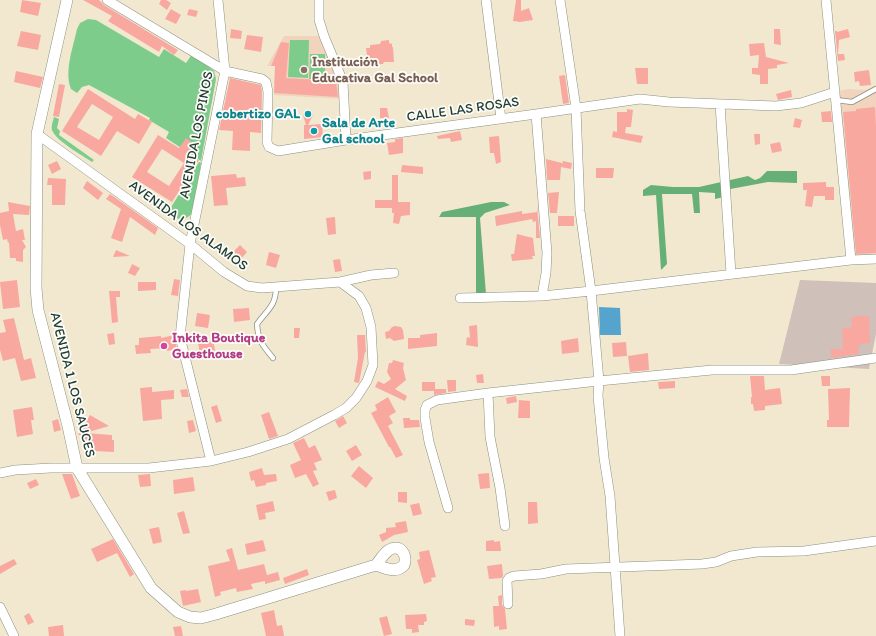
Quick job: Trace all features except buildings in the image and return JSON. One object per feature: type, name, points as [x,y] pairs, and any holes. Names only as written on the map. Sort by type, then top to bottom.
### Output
[{"type":"street","name":"AVENIDA 1 LOS SAUCES","points":[[67,0],[37,134],[36,288],[38,310],[68,426],[77,468],[151,588],[178,612],[190,617],[200,618],[216,614],[376,565]]},
{"type":"street","name":"CALLE LAS ROSAS","points":[[107,0],[225,71],[262,79],[266,82],[268,92],[267,142],[269,147],[278,151],[640,98],[669,102],[776,106],[836,96]]},
{"type":"street","name":"AVENIDA LOS PINOS","points":[[211,461],[180,338],[190,244],[225,71],[218,0]]},
{"type":"street","points":[[318,0],[319,20],[343,82],[346,140]]},
{"type":"street","points":[[486,0],[501,119]]},
{"type":"street","points":[[560,0],[576,108],[580,211],[591,291],[599,381],[598,396],[604,458],[610,496],[620,636]]},
{"type":"street","points":[[826,0],[851,260]]},
{"type":"street","points":[[720,104],[732,274]]},
{"type":"street","points":[[536,114],[547,253],[546,274],[542,296]]},
{"type":"street","name":"AVENIDA LOS ALAMOS","points":[[37,134],[190,244],[224,272],[246,286],[262,288],[340,282],[371,275],[394,273]]},
{"type":"street","points":[[460,298],[542,296],[851,260],[876,259]]},
{"type":"street","points":[[0,473],[15,470],[148,468],[211,461],[248,452],[288,439],[346,408],[356,398],[367,381],[373,366],[371,327],[366,308],[359,296],[340,282]]},
{"type":"street","points":[[448,508],[429,442],[425,410],[427,405],[437,400],[488,393],[712,370],[792,370],[876,358]]},
{"type":"street","points":[[488,393],[490,437],[500,488],[505,526]]},
{"type":"street","points":[[508,604],[506,584],[509,578],[519,575],[541,574],[566,569],[615,566],[702,564],[716,562],[731,556],[757,552],[804,551],[876,542]]},
{"type":"street","points":[[0,607],[14,636]]},
{"type":"lane","points":[[836,96],[852,102],[876,90]]},
{"type":"lane","points":[[272,358],[258,336],[257,324],[271,308],[276,298],[276,286]]},
{"type":"shaded area","name":"Institución Educativa Gal School","points":[[284,36],[320,36],[343,84],[342,99],[274,95],[275,66],[267,66]]},
{"type":"shaded area","points":[[876,85],[876,255],[853,257],[838,91],[848,89],[865,90]]},
{"type":"shaded area","points":[[800,280],[876,283],[876,334],[869,369],[779,364]]},
{"type":"green space","points":[[88,19],[96,20],[159,57],[164,49],[186,63],[192,54],[214,71],[216,79],[201,161],[166,138],[169,132],[149,120],[150,118],[89,85],[82,87],[77,93],[71,89],[68,75],[71,52],[80,23]]},
{"type":"green space","points":[[290,40],[309,40],[308,78],[288,77]]},
{"type":"green space","points":[[310,54],[325,54],[325,79],[309,79]]},
{"type":"green space","points":[[54,117],[59,119],[57,128],[60,131],[59,135],[94,160],[92,162],[76,152],[54,134],[52,124]]},
{"type":"green space","points":[[199,162],[201,163],[194,209],[189,216],[184,219],[176,218],[129,187],[132,183],[170,209]]},
{"type":"green space","points":[[767,171],[797,171],[797,183],[768,182],[725,190],[724,197],[715,199],[715,193],[699,192],[700,213],[694,213],[692,194],[662,194],[667,264],[661,270],[656,195],[643,196],[643,190],[651,185],[699,187],[748,176],[755,180],[760,178]]},
{"type":"green space","points":[[491,202],[504,202],[510,205],[485,213],[480,218],[486,294],[476,294],[476,217],[439,217],[442,212]]},
{"type":"water","points":[[599,307],[620,308],[621,335],[600,335]]},
{"type":"place","name":"Institución Educativa Gal School","points":[[304,70]]},
{"type":"place","name":"cobertizo GAL","points":[[308,114]]},
{"type":"place","name":"Sala de Arte Gal school","points":[[314,131]]},
{"type":"place","name":"Inkita Boutique Guesthouse","points":[[164,346]]}]
